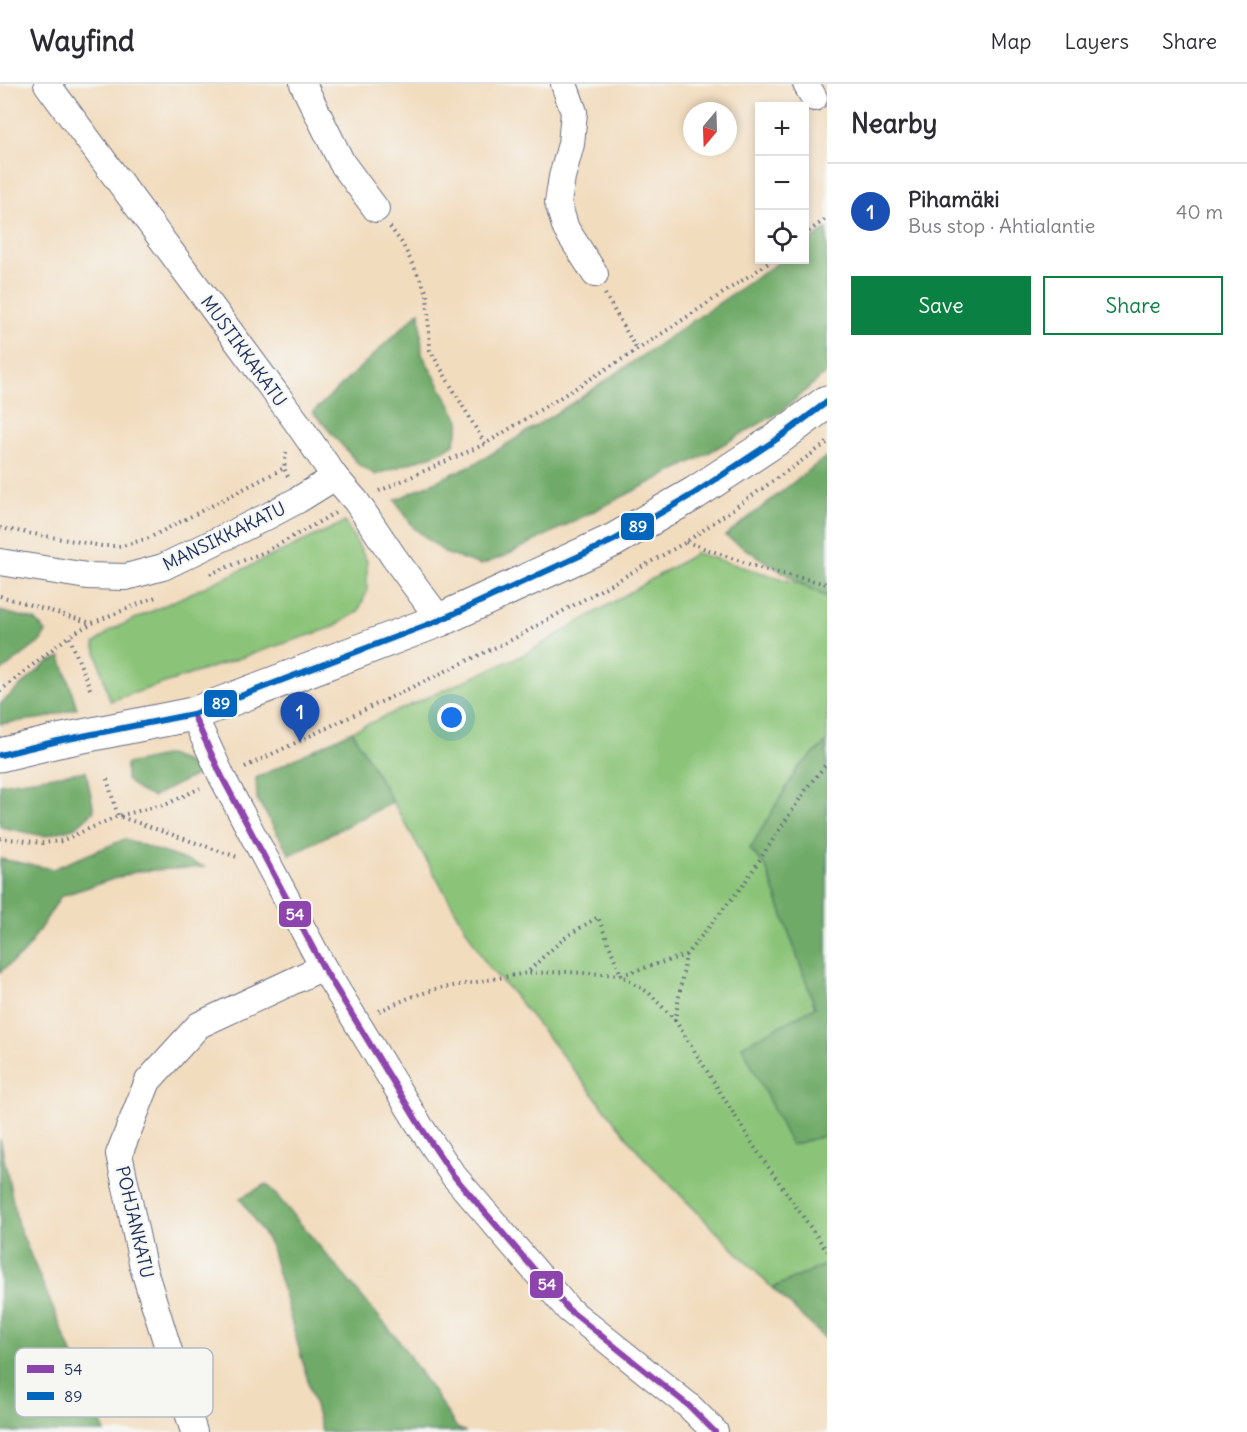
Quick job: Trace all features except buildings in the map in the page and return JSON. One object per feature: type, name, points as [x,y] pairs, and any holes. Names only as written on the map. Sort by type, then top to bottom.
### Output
[{"type":"main road","points":[[0,754],[193,714],[440,620],[614,540],[695,493],[780,437],[827,402]]},
{"type":"street","name":"MUSTIKKAKATU","points":[[47,84],[335,477],[356,501],[440,620]]},
{"type":"street","points":[[303,84],[342,163],[376,209]]},
{"type":"street","points":[[564,84],[574,112],[571,144],[558,203],[566,229],[595,274]]},
{"type":"street","name":"MANSIKKAKATU","points":[[0,562],[87,576],[126,577],[163,567],[268,516],[335,477]]},
{"type":"street","points":[[193,714],[222,777],[323,967],[420,1126],[453,1175],[568,1309],[689,1406],[715,1432]]},
{"type":"street","name":"POHJANKATU","points":[[168,1348],[143,1267],[119,1154],[148,1081],[199,1025],[323,967]]},
{"type":"street","name":"POHJANKATU","points":[[189,1417],[194,1432]]},
{"type":"path","points":[[376,209],[402,243],[427,293],[430,350],[486,444]]},
{"type":"path","points":[[809,232],[827,218]]},
{"type":"path","points":[[201,578],[267,551],[356,501],[486,444],[637,350],[766,264]]},
{"type":"path","points":[[595,274],[637,350]]},
{"type":"path","points":[[0,838],[42,843],[61,842],[118,816],[167,804],[300,742],[517,637],[686,542],[827,443]]},
{"type":"path","points":[[0,528],[102,546],[122,546],[149,538],[284,468]]},
{"type":"path","points":[[686,542],[763,569],[827,584]]},
{"type":"path","points":[[0,596],[92,623]]},
{"type":"path","points":[[0,691],[69,636],[92,623],[158,596]]},
{"type":"path","points":[[69,636],[90,689]]},
{"type":"path","points":[[675,1020],[686,955],[742,885],[809,785],[827,763]]},
{"type":"path","points":[[107,779],[118,816]]},
{"type":"path","points":[[118,816],[269,867]]},
{"type":"path","points":[[527,973],[560,942],[598,917],[621,975],[649,993],[675,1020],[757,1151],[827,1251]]},
{"type":"path","points":[[356,1021],[411,997],[436,989],[527,973],[566,972],[621,975],[686,955]]},
{"type":"green space","points":[[827,229],[827,372],[782,411],[699,458],[505,556],[481,565],[447,554],[414,528],[395,500],[480,461],[577,400],[776,264],[809,264],[809,241]]},
{"type":"green space","points":[[420,311],[422,354],[460,422],[454,444],[441,452],[376,475],[360,466],[313,412]]},
{"type":"green space","points":[[827,456],[827,597],[803,585],[725,536]]},
{"type":"green space","points":[[345,522],[367,561],[367,591],[358,612],[331,628],[110,701],[94,644],[111,630]]},
{"type":"green space","points":[[696,553],[803,585],[827,597],[827,742],[798,768],[750,849],[766,867],[815,1007],[791,1145],[827,1135],[827,1264],[772,1288],[643,1157],[511,991],[488,967],[352,731],[527,653]]},
{"type":"green space","points":[[0,611],[35,620],[46,632],[40,642],[0,672]]},
{"type":"green space","points":[[61,657],[77,708],[45,718],[0,724],[0,704],[47,663]]},
{"type":"green space","points":[[352,731],[393,802],[290,855],[257,799],[256,778]]},
{"type":"green space","points":[[827,742],[827,1135],[791,1145],[742,1046],[815,1007],[766,867],[750,849],[798,768]]},
{"type":"green space","points":[[168,755],[187,762],[198,774],[152,797],[138,790],[126,780],[126,764]]},
{"type":"green space","points":[[86,771],[94,811],[76,827],[44,836],[0,827],[0,784]]},
{"type":"green space","points":[[125,839],[205,867],[138,871],[61,896],[25,952],[0,972],[0,859],[53,869]]},
{"type":"green space","points":[[0,1139],[18,1225],[70,1348],[15,1348],[15,1417],[99,1417],[105,1432],[0,1432]]},
{"type":"green space","points":[[267,1184],[400,1342],[457,1428],[466,1432],[322,1432],[270,1244],[240,1198]]},
{"type":"green space","points":[[827,1264],[827,1340],[772,1288]]},
{"type":"transit line","name":"89","points":[[0,755],[193,714],[440,620],[614,540],[695,493],[780,437],[827,402]]},
{"type":"transit line","name":"54","points":[[193,714],[222,777],[323,967],[420,1126],[453,1175],[568,1309],[689,1406],[715,1432]]},
{"type":"place","name":"Pihamäki","points":[[300,742]]}]
